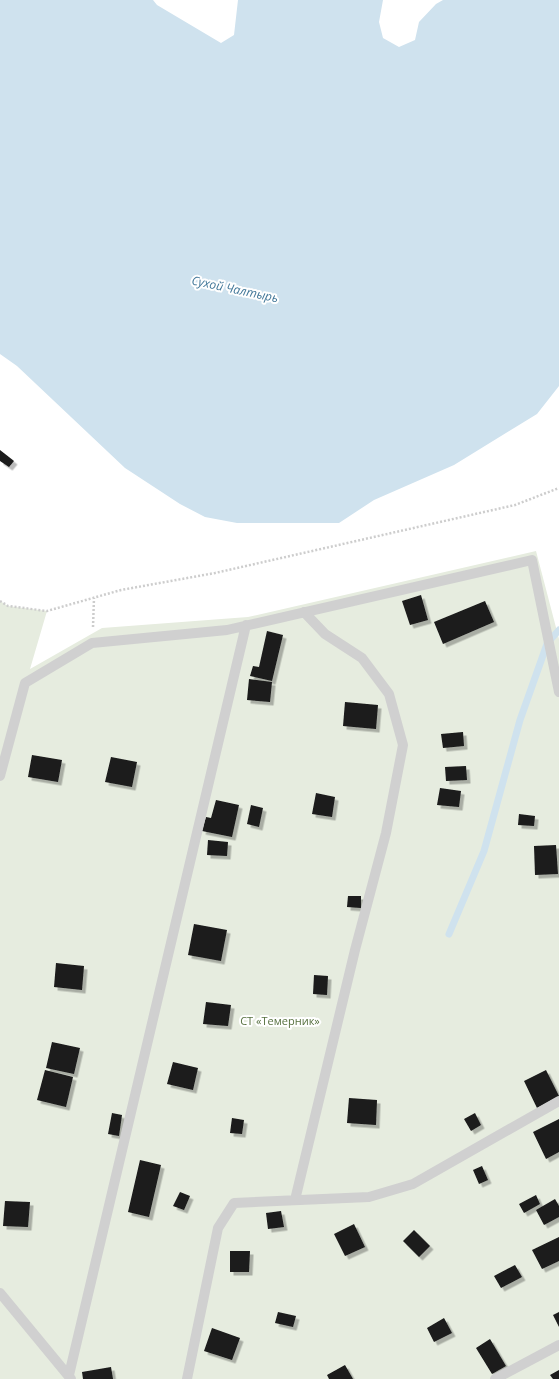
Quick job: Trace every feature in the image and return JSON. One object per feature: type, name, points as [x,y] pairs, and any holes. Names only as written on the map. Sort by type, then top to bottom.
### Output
[{"type":"lane","points":[[0,776],[25,683],[92,643],[227,630],[532,560],[559,692]]},
{"type":"lane","points":[[295,1200],[355,950],[386,833],[404,745],[389,694],[367,664],[362,658],[325,634],[304,612]]},
{"type":"lane","points":[[70,1377],[246,625]]},
{"type":"lane","points":[[187,1379],[218,1228],[234,1203],[369,1197],[414,1184],[559,1102]]},
{"type":"lane","points":[[0,1293],[70,1377]]},
{"type":"lane","points":[[495,1379],[559,1344]]},
{"type":"path","points":[[0,601],[8,606],[47,611],[121,590],[215,573],[515,505],[559,488]]},
{"type":"path","points":[[92,643],[94,598]]},
{"type":"green space","name":"СТ «Темерник»","points":[[536,551],[559,639],[559,1379],[0,1379],[0,601],[8,606],[47,611],[30,669],[102,628],[248,617]]},
{"type":"water","points":[[0,0],[153,0],[157,5],[221,43],[234,35],[238,0],[383,0],[379,22],[383,38],[399,47],[415,40],[419,22],[436,4],[443,0],[559,0],[559,386],[537,414],[454,465],[374,500],[339,523],[237,523],[205,517],[180,504],[125,468],[17,366],[0,354]]},
{"type":"building","points":[[0,450],[14,461],[9,467],[0,461]]},
{"type":"building","points":[[421,595],[428,620],[410,625],[402,601]]},
{"type":"building","points":[[485,601],[494,622],[443,644],[434,622]]},
{"type":"building","points":[[267,631],[283,635],[272,681],[250,676],[253,666],[259,667]]},
{"type":"building","points":[[249,679],[272,682],[270,702],[247,700]]},
{"type":"building","points":[[345,702],[378,705],[376,729],[343,726]]},
{"type":"building","points":[[463,732],[464,746],[443,748],[441,734]]},
{"type":"building","points":[[32,755],[62,760],[58,782],[28,777]]},
{"type":"building","points":[[111,757],[137,762],[132,787],[105,782]]},
{"type":"building","points":[[466,766],[467,780],[446,781],[445,767]]},
{"type":"building","points":[[440,788],[461,791],[459,807],[437,805]]},
{"type":"building","points":[[316,793],[335,797],[332,817],[312,814]]},
{"type":"building","points":[[216,800],[239,805],[232,837],[202,831],[206,817],[211,818]]},
{"type":"building","points":[[251,805],[263,808],[259,827],[247,824]]},
{"type":"building","points":[[519,814],[535,816],[534,826],[518,825]]},
{"type":"building","points":[[208,840],[228,842],[227,856],[207,855]]},
{"type":"building","points":[[556,845],[558,874],[535,875],[534,846]]},
{"type":"building","points":[[348,896],[361,896],[361,908],[347,907]]},
{"type":"building","points":[[194,924],[227,930],[221,961],[188,955]]},
{"type":"building","points":[[56,963],[84,966],[82,990],[54,987]]},
{"type":"building","points":[[314,975],[328,976],[327,995],[313,994]]},
{"type":"building","points":[[206,1002],[231,1005],[228,1026],[203,1024]]},
{"type":"building","points":[[52,1042],[80,1048],[74,1074],[46,1068]]},
{"type":"building","points":[[173,1062],[198,1068],[193,1090],[167,1084]]},
{"type":"building","points":[[45,1070],[73,1077],[66,1107],[37,1100]]},
{"type":"building","points":[[546,1070],[559,1096],[537,1108],[524,1081]]},
{"type":"building","points":[[349,1098],[377,1100],[376,1125],[347,1123]]},
{"type":"building","points":[[112,1113],[122,1115],[119,1136],[108,1134]]},
{"type":"building","points":[[475,1113],[481,1125],[471,1131],[464,1119]]},
{"type":"building","points":[[232,1118],[244,1120],[242,1134],[230,1133]]},
{"type":"building","points":[[559,1119],[559,1152],[546,1159],[533,1132]]},
{"type":"building","points":[[140,1160],[161,1165],[149,1217],[128,1212]]},
{"type":"building","points":[[482,1166],[488,1180],[479,1184],[473,1170]]},
{"type":"building","points":[[180,1192],[190,1196],[184,1210],[173,1206]]},
{"type":"building","points":[[536,1195],[540,1204],[524,1213],[519,1204]]},
{"type":"building","points":[[555,1199],[559,1206],[559,1217],[544,1225],[536,1210]]},
{"type":"building","points":[[5,1201],[30,1202],[28,1227],[3,1226]]},
{"type":"building","points":[[281,1211],[284,1227],[268,1229],[266,1213]]},
{"type":"building","points":[[354,1224],[365,1247],[345,1256],[334,1234]]},
{"type":"building","points":[[414,1230],[430,1246],[419,1257],[403,1241]]},
{"type":"building","points":[[559,1237],[559,1261],[542,1269],[532,1250]]},
{"type":"building","points":[[230,1251],[250,1251],[249,1272],[230,1272]]},
{"type":"building","points":[[515,1265],[522,1277],[501,1288],[494,1276]]},
{"type":"building","points":[[278,1312],[296,1316],[293,1327],[275,1323]]},
{"type":"building","points":[[559,1312],[559,1327],[553,1315]]},
{"type":"building","points":[[444,1318],[452,1333],[434,1342],[427,1328]]},
{"type":"building","points":[[212,1328],[240,1338],[232,1360],[204,1351]]},
{"type":"building","points":[[490,1339],[506,1366],[492,1374],[476,1348]]},
{"type":"building","points":[[345,1365],[353,1379],[329,1379],[327,1375]]},
{"type":"building","points":[[111,1367],[113,1379],[83,1379],[82,1372]]},
{"type":"building","points":[[559,1370],[559,1379],[553,1379],[550,1375]]},
{"type":"waterway","name":"Сухой Чалтырь","points":[[551,639],[559,630]]},
{"type":"waterway","points":[[449,934],[484,851],[520,720],[547,644]]}]
